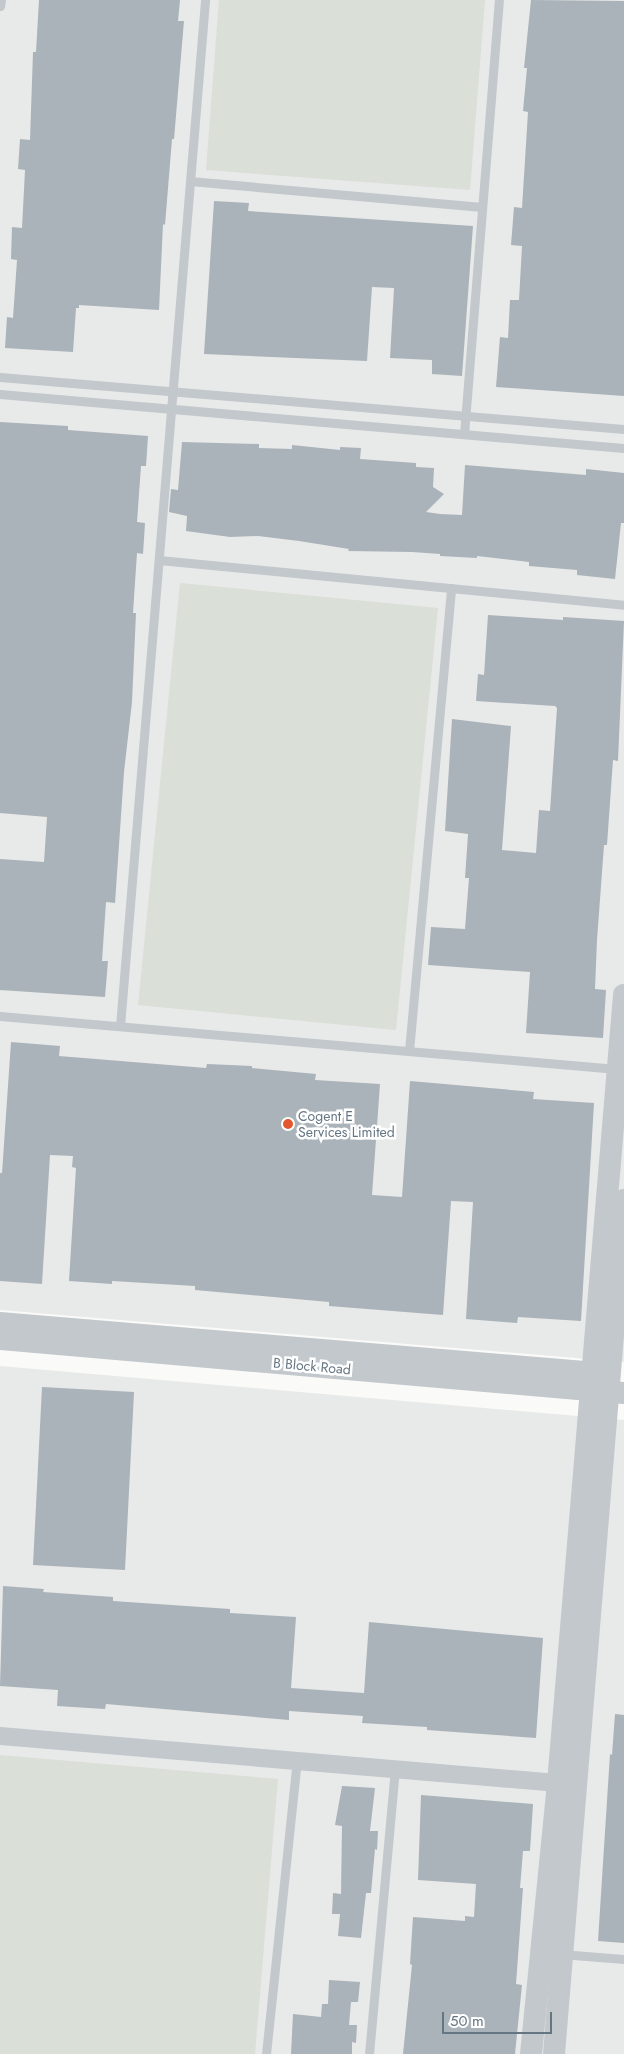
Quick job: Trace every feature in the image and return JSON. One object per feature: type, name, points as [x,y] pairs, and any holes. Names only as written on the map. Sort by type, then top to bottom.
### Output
[{"type":"street","points":[[608,1383],[624,996]]},
{"type":"street","points":[[554,2054],[552,1953],[624,1212]]},
{"type":"street","name":"B Block Road","points":[[0,1323],[608,1383]]},
{"type":"street","name":"B Block Road","points":[[0,1340],[608,1383]]},
{"type":"street","points":[[0,1736],[567,1784]]},
{"type":"street","points":[[531,2054],[552,1953]]},
{"type":"lane","points":[[0,0],[0,6]]},
{"type":"lane","points":[[120,1026],[205,0]]},
{"type":"lane","points":[[464,434],[499,0]]},
{"type":"lane","points":[[190,181],[482,207]]},
{"type":"lane","points":[[0,377],[624,429]]},
{"type":"lane","points":[[0,394],[624,448]]},
{"type":"lane","points":[[159,560],[624,605]]},
{"type":"lane","points":[[409,1051],[451,588]]},
{"type":"lane","points":[[0,1016],[621,1069]]},
{"type":"lane","points":[[266,2054],[297,1761]]},
{"type":"lane","points":[[369,2054],[395,1769]]},
{"type":"lane","points":[[552,1953],[624,1959]]},
{"type":"shaded area","points":[[0,0],[624,0],[624,1362],[0,1310]]},
{"type":"shaded area","points":[[219,0],[485,0],[470,190],[206,170]]},
{"type":"shaded area","points":[[180,583],[438,608],[396,1030],[138,1005]]},
{"type":"shaded area","points":[[0,1366],[624,1420],[624,2054],[0,2054]]},
{"type":"shaded area","points":[[0,1755],[278,1779],[255,2054],[0,2054]]},
{"type":"building","points":[[39,0],[180,0],[178,21],[184,21],[165,225],[163,224],[159,310],[79,305],[79,308],[76,308],[73,352],[5,348],[7,317],[13,318],[17,260],[11,259],[12,227],[22,228],[25,170],[18,169],[20,139],[30,140],[33,52],[36,52]]},
{"type":"building","points":[[531,0],[624,1],[624,396],[496,387],[500,337],[508,338],[510,300],[519,300],[522,246],[511,245],[514,207],[522,208],[528,112],[523,111],[527,68],[524,68]]},
{"type":"building","points":[[214,201],[249,203],[248,211],[473,226],[462,376],[432,374],[432,360],[390,358],[394,288],[372,287],[367,361],[204,354]]},
{"type":"building","points":[[0,422],[68,426],[68,430],[148,436],[146,466],[141,466],[137,522],[145,523],[143,554],[137,553],[133,613],[136,613],[132,702],[124,772],[115,903],[106,902],[102,961],[108,961],[105,997],[0,990],[0,859],[44,862],[47,817],[0,813]]},
{"type":"building","points":[[182,442],[259,444],[259,448],[292,449],[292,445],[340,450],[340,447],[361,448],[360,459],[416,463],[416,467],[434,468],[433,487],[444,494],[426,512],[440,514],[462,515],[465,465],[586,475],[586,469],[624,473],[624,523],[621,523],[615,579],[577,575],[577,570],[529,566],[529,562],[477,556],[477,558],[412,552],[348,551],[349,549],[299,541],[258,536],[230,537],[186,531],[187,516],[169,512],[171,489],[178,490]]},
{"type":"building","points":[[488,615],[563,620],[563,617],[624,621],[618,761],[613,760],[607,845],[604,845],[597,940],[595,989],[606,990],[603,1038],[526,1033],[530,972],[428,965],[431,927],[465,929],[469,878],[465,878],[468,834],[445,831],[452,719],[511,726],[502,850],[536,853],[539,810],[550,811],[557,708],[555,706],[476,701],[478,674],[484,675]]},
{"type":"building","points":[[11,1042],[60,1046],[59,1056],[206,1068],[207,1064],[252,1066],[252,1068],[316,1074],[315,1080],[380,1084],[372,1195],[402,1197],[410,1081],[534,1092],[533,1099],[594,1103],[581,1321],[518,1317],[517,1323],[466,1319],[473,1202],[451,1201],[443,1315],[329,1306],[329,1302],[195,1290],[195,1286],[112,1281],[112,1284],[69,1281],[76,1168],[72,1167],[73,1156],[50,1155],[42,1284],[0,1281],[0,1173],[2,1173]]},
{"type":"building","points":[[42,1387],[134,1392],[125,1570],[33,1565]]},
{"type":"building","points":[[3,1586],[44,1589],[43,1592],[113,1597],[113,1601],[230,1609],[230,1613],[296,1617],[291,1688],[364,1693],[369,1622],[543,1638],[536,1738],[427,1730],[427,1727],[362,1723],[363,1716],[289,1711],[289,1720],[106,1704],[105,1709],[57,1706],[58,1690],[0,1686]]},
{"type":"building","points":[[615,1714],[624,1715],[624,1943],[598,1941],[610,1754],[612,1755]]},
{"type":"building","points":[[342,1786],[375,1788],[370,1831],[378,1831],[377,1850],[375,1849],[371,1893],[366,1893],[361,1938],[338,1936],[340,1914],[332,1914],[333,1893],[341,1894],[342,1826],[335,1825]]},
{"type":"building","points":[[421,1795],[533,1804],[530,1851],[523,1851],[520,1888],[523,1888],[516,1984],[522,1985],[515,2054],[403,2054],[412,1965],[410,1964],[413,1917],[465,1921],[465,1916],[474,1917],[476,1884],[418,1880]]},
{"type":"building","points":[[329,1980],[360,1982],[358,2002],[351,2002],[349,2025],[357,2025],[356,2043],[352,2042],[352,2054],[291,2054],[293,2014],[321,2017],[322,2004],[328,2004]]},
{"type":"place","name":"Cogent E Services Limited","points":[[288,1124]]}]
